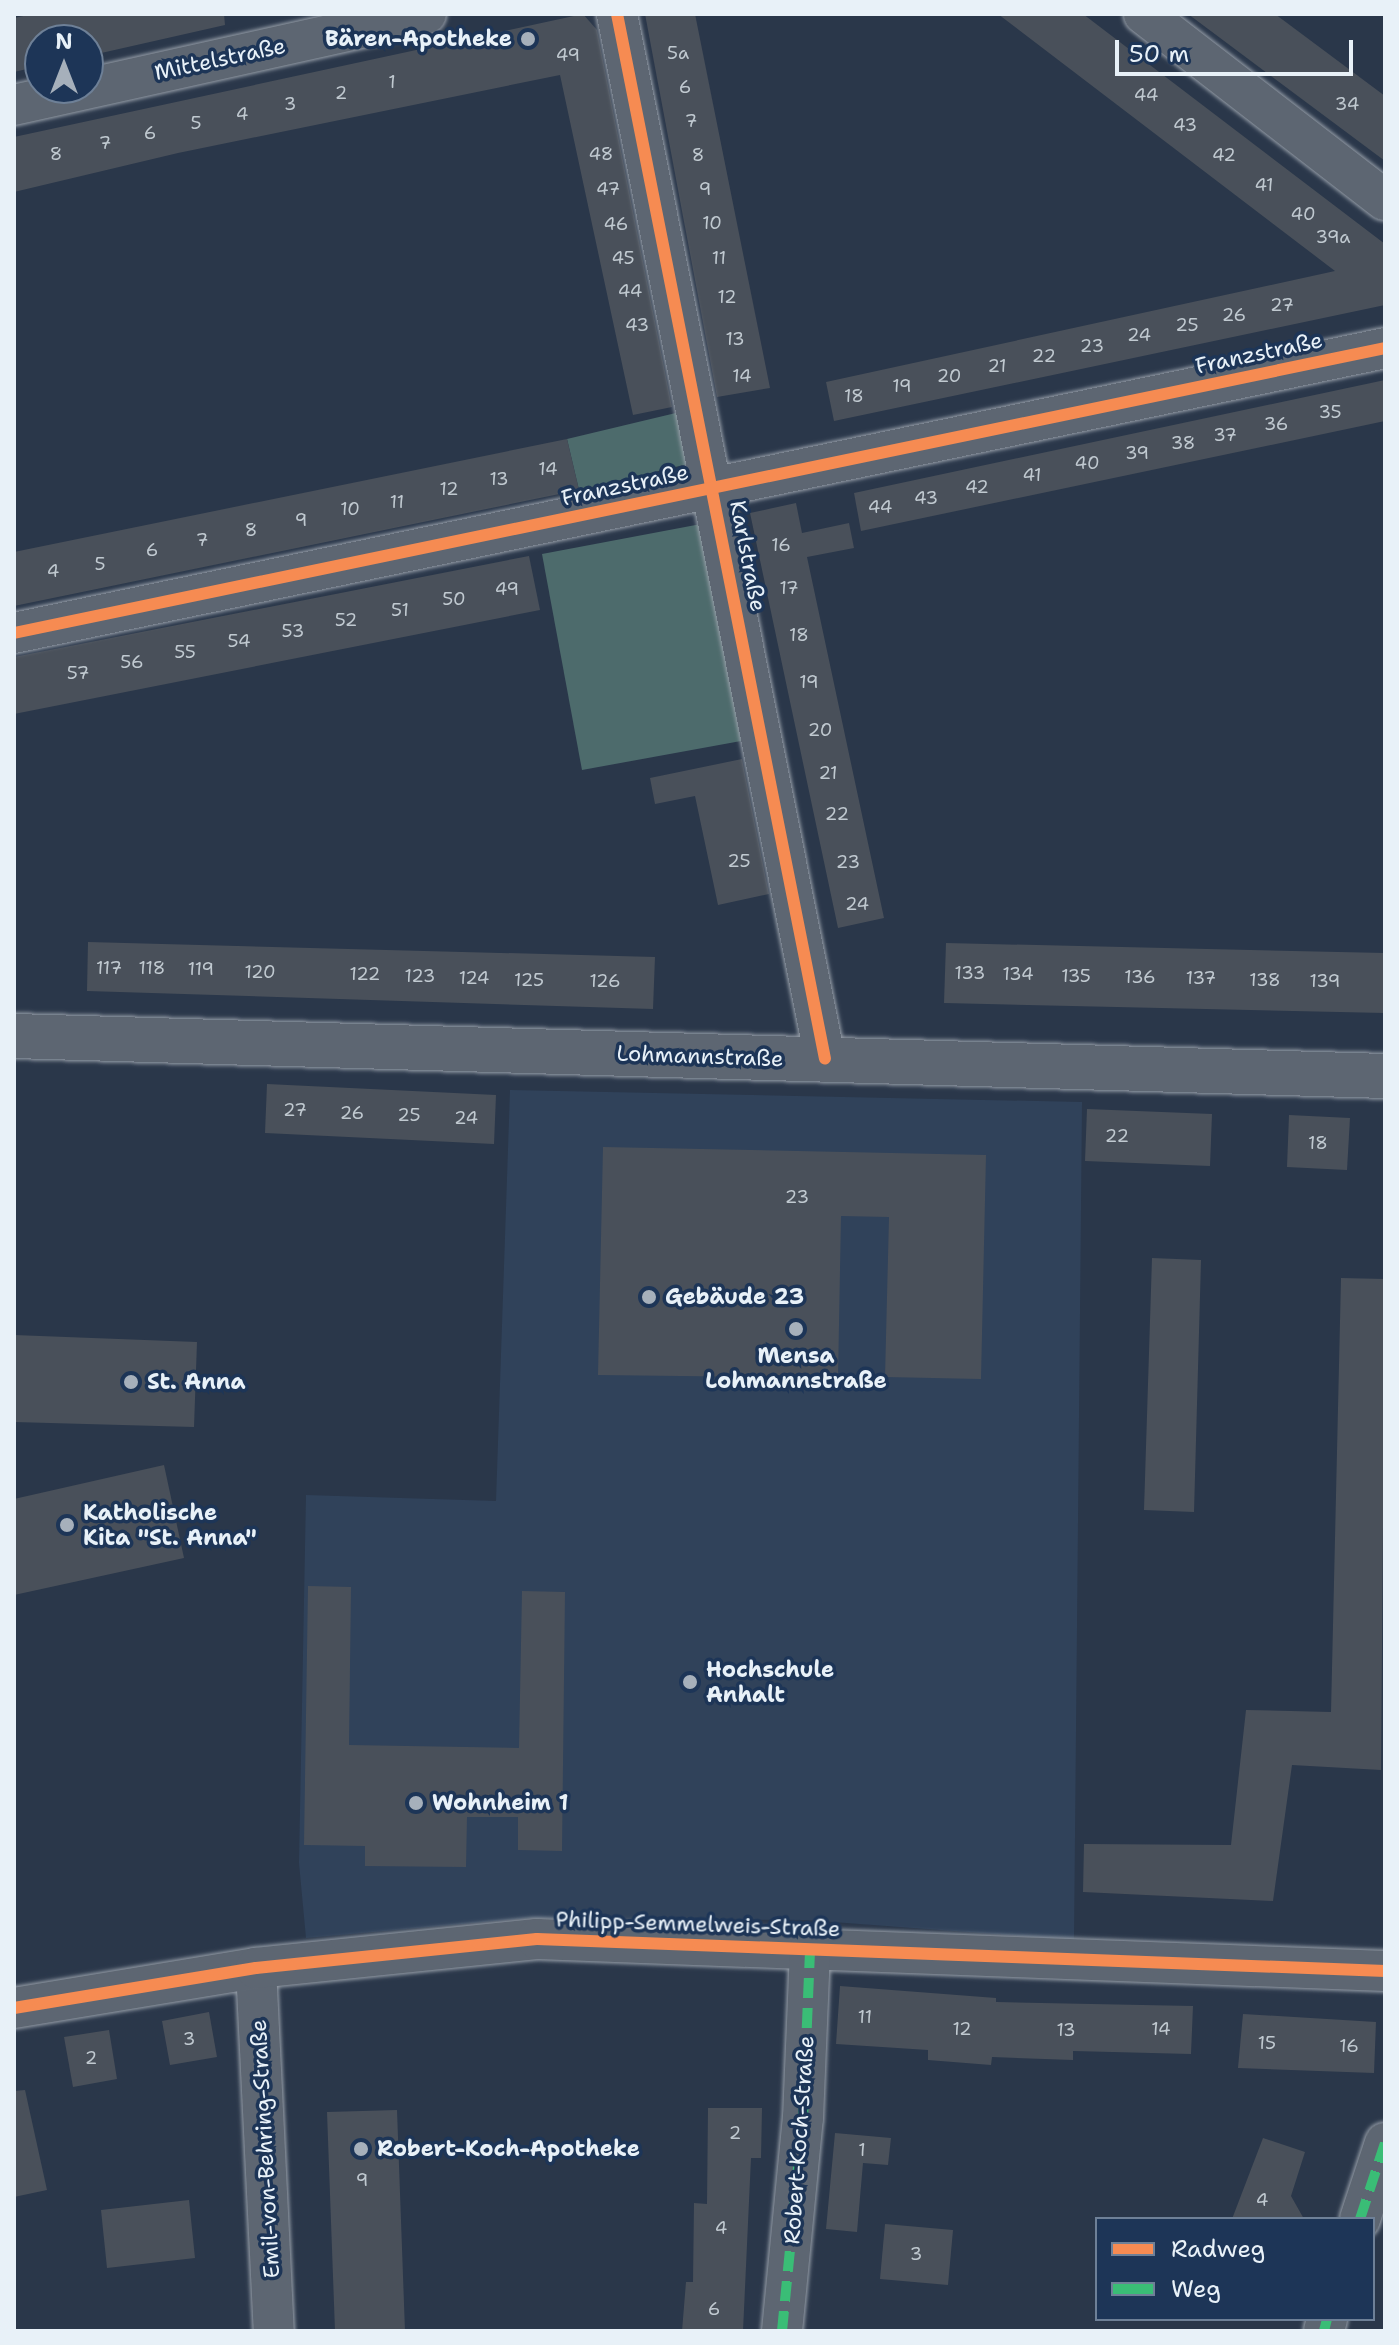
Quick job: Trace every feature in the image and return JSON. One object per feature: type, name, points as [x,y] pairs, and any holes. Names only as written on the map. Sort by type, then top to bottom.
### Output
[{"type":"main road","name":"Lohmannstraße","points":[[14,1036],[1385,1076]]},
{"type":"street","name":"Mittelstraße","points":[[14,105],[426,14]]},
{"type":"street","name":"Karlstraße","points":[[617,14],[714,487],[825,1059]]},
{"type":"street","points":[[1144,14],[1385,200]]},
{"type":"street","name":"Franzstraße","points":[[14,633],[1385,348]]},
{"type":"street","name":"Philipp-Semmelweis-Straße","points":[[14,2008],[256,1968],[537,1939],[1385,1971]]},
{"type":"street","name":"Robert-Koch-Straße","points":[[782,2331],[803,2118],[810,1948]]},
{"type":"street","name":"Emil-von-Behring-Straße","points":[[256,1968],[274,2331]]},
{"type":"street","points":[[1361,2217],[1385,2143]]},
{"type":"shaded area","name":"Hochschule Anhalt","points":[[510,1090],[1082,1102],[1074,1940],[806,1920],[530,1918],[306,1938],[299,1863],[306,1495],[496,1501]]},
{"type":"green space","points":[[680,412],[692,463],[579,490],[567,439]]},
{"type":"green space","points":[[701,524],[741,741],[582,770],[542,554]]},
{"type":"building","points":[[33,14],[224,14],[225,25],[104,52],[104,24],[24,24],[24,70],[14,72],[14,18]]},
{"type":"building","points":[[583,14],[597,30],[672,407],[633,415],[560,75],[178,153],[14,192],[14,137]]},
{"type":"building","points":[[645,14],[695,14],[770,388],[717,397]]},
{"type":"building","points":[[998,14],[1083,14],[1385,244],[1385,305],[834,421],[826,382],[1335,271]]},
{"type":"building","points":[[1188,14],[1275,14],[1385,96],[1385,161]]},
{"type":"building","points":[[1385,380],[1385,421],[861,531],[854,493]]},
{"type":"building","points":[[567,439],[579,490],[14,606],[14,552]]},
{"type":"building","points":[[796,503],[802,533],[849,523],[854,548],[807,557],[884,918],[838,928],[750,513]]},
{"type":"building","points":[[529,556],[540,610],[14,714],[14,657]]},
{"type":"building","points":[[742,759],[769,894],[718,905],[695,796],[655,804],[650,778]]},
{"type":"building","points":[[88,942],[655,957],[653,1009],[87,991]]},
{"type":"building","points":[[946,943],[1385,953],[1385,1013],[944,1003]]},
{"type":"building","points":[[267,1084],[496,1095],[494,1144],[265,1133]]},
{"type":"building","points":[[1087,1109],[1212,1114],[1210,1166],[1085,1161]]},
{"type":"building","points":[[1289,1115],[1350,1118],[1347,1170],[1287,1167]]},
{"type":"building","name":"Gebäude 23","points":[[603,1147],[986,1155],[981,1379],[885,1377],[889,1217],[841,1216],[838,1378],[598,1375]]},
{"type":"building","points":[[1152,1258],[1201,1260],[1194,1512],[1144,1510]]},
{"type":"building","points":[[1341,1278],[1385,1279],[1381,1770],[1292,1765],[1273,1901],[1083,1892],[1084,1844],[1231,1845],[1246,1710],[1331,1712]]},
{"type":"building","name":"St. Anna","points":[[14,1335],[197,1342],[194,1427],[14,1422]]},
{"type":"building","points":[[164,1465],[184,1558],[14,1595],[14,1499]]},
{"type":"building","points":[[308,1586],[351,1587],[349,1745],[519,1748],[522,1591],[565,1592],[562,1851],[518,1850],[518,1817],[467,1817],[466,1867],[365,1866],[365,1846],[304,1845]]},
{"type":"building","points":[[840,1986],[996,1998],[996,2002],[1193,2006],[1191,2054],[1073,2051],[1073,2060],[992,2057],[991,2065],[928,2060],[928,2050],[836,2044]]},
{"type":"building","points":[[209,2012],[217,2057],[170,2065],[162,2021]]},
{"type":"building","points":[[1243,2014],[1376,2022],[1374,2073],[1238,2068]]},
{"type":"building","points":[[109,2030],[117,2079],[73,2087],[64,2037]]},
{"type":"building","points":[[25,2090],[47,2190],[14,2197],[14,2091]]},
{"type":"building","points":[[708,2108],[762,2108],[761,2158],[751,2158],[743,2331],[682,2331],[686,2282],[693,2282],[694,2203],[707,2204]]},
{"type":"building","points":[[397,2110],[405,2331],[335,2331],[327,2112]]},
{"type":"building","points":[[835,2133],[891,2138],[888,2165],[863,2163],[857,2232],[826,2229]]},
{"type":"building","points":[[1263,2138],[1305,2152],[1291,2196],[1303,2217],[1233,2217]]},
{"type":"building","points":[[189,2200],[195,2258],[107,2268],[101,2210]]},
{"type":"building","points":[[885,2224],[953,2230],[948,2285],[880,2279]]},
{"type":"marked path","points":[[782,2331],[803,2118],[810,1948]]},
{"type":"marked path","points":[[1361,2217],[1385,2143]]},
{"type":"marked path","points":[[1324,2331],[1326,2321]]},
{"type":"cycle path","points":[[617,14],[825,1059]]},
{"type":"cycle path","points":[[14,633],[1385,348]]},
{"type":"cycle path","points":[[14,2008],[256,1968],[537,1939],[1385,1971]]},
{"type":"place","name":"Bären-Apotheke","points":[[528,39]]},
{"type":"place","name":"Gebäude 23","points":[[649,1297]]},
{"type":"place","name":"Mensa Lohmannstraße","points":[[796,1329]]},
{"type":"place","name":"St. Anna","points":[[131,1382]]},
{"type":"place","name":"Katholische Kita \"St. Anna\"","points":[[67,1525]]},
{"type":"place","name":"Hochschule Anhalt","points":[[690,1682]]},
{"type":"place","name":"Wohnheim 1","points":[[416,1803]]},
{"type":"place","name":"Robert-Koch-Apotheke","points":[[361,2149]]}]
